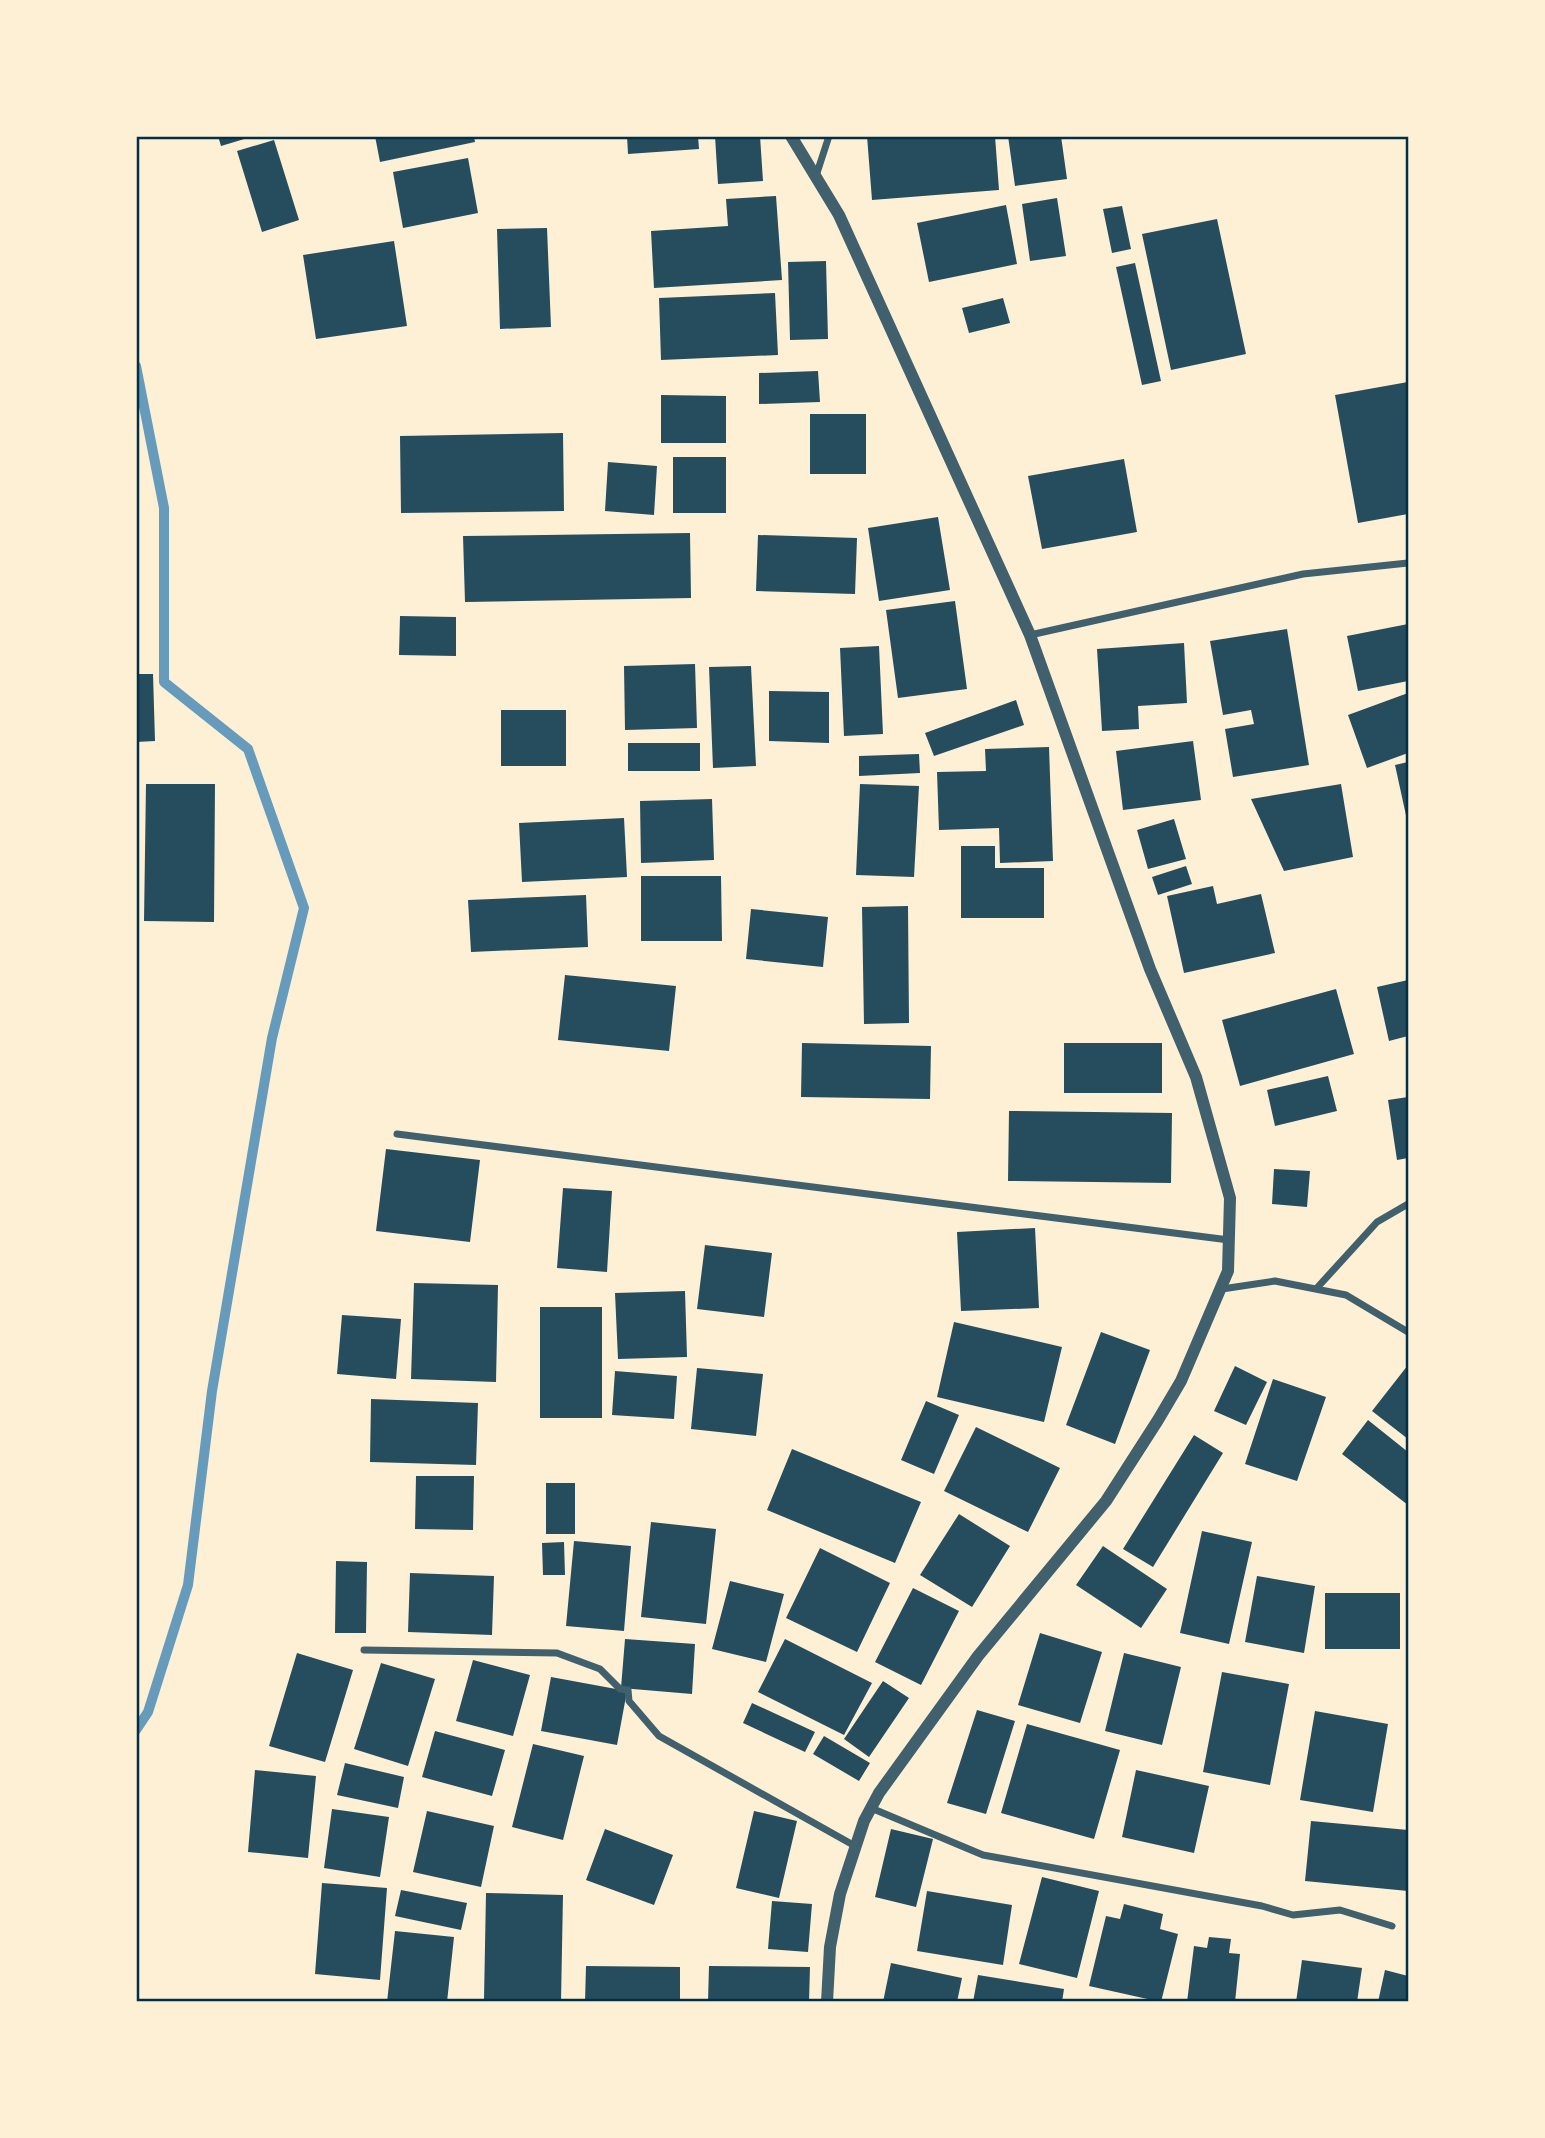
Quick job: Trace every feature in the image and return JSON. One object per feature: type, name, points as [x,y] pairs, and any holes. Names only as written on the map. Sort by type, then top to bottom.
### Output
[{"type":"street","points":[[792,136],[839,215],[1031,635],[1150,969],[1196,1077],[1230,1198],[1228,1271],[1181,1381],[1106,1501],[978,1656],[871,1808],[855,1846],[840,1894],[830,1947],[827,2001]]},
{"type":"street","points":[[816,177],[829,136]]},
{"type":"street","points":[[1031,635],[1303,574],[1409,563]]},
{"type":"street","points":[[397,1134],[1230,1240]]},
{"type":"street","points":[[1316,1289],[1377,1222],[1409,1204]]},
{"type":"street","points":[[1222,1289],[1275,1281],[1346,1295],[1409,1332]]},
{"type":"street","points":[[364,1650],[557,1653],[600,1669],[620,1689],[628,1690],[629,1701],[659,1736],[855,1846]]},
{"type":"street","points":[[871,1808],[983,1855],[1262,1906],[1293,1915],[1339,1910],[1392,1926]]},
{"type":"building","points":[[218,136],[251,136],[251,137],[221,146]]},
{"type":"building","points":[[375,136],[474,136],[475,142],[380,162]]},
{"type":"building","points":[[627,136],[698,136],[699,149],[628,154]]},
{"type":"building","points":[[715,136],[760,136],[763,181],[718,184]]},
{"type":"building","points":[[867,136],[995,136],[999,190],[872,200]]},
{"type":"building","points":[[1008,136],[1061,136],[1067,179],[1015,186]]},
{"type":"building","points":[[274,140],[299,220],[262,232],[237,151]]},
{"type":"building","points":[[468,158],[478,213],[403,228],[393,172]]},
{"type":"building","points":[[776,196],[782,280],[654,288],[651,231],[728,226],[726,199]]},
{"type":"building","points":[[1057,198],[1066,256],[1030,261],[1022,204]]},
{"type":"building","points":[[1006,205],[1017,264],[929,282],[917,223]]},
{"type":"building","points":[[1122,206],[1131,249],[1112,253],[1103,209]]},
{"type":"building","points":[[1217,219],[1246,354],[1171,370],[1142,234]]},
{"type":"building","points":[[547,228],[551,327],[500,329],[497,229]]},
{"type":"building","points":[[394,241],[407,326],[316,339],[303,255]]},
{"type":"building","points":[[826,261],[828,339],[790,340],[788,262]]},
{"type":"building","points":[[1135,263],[1161,381],[1142,385],[1116,267]]},
{"type":"building","points":[[775,293],[778,355],[661,360],[659,298]]},
{"type":"building","points":[[1003,298],[1010,323],[969,333],[962,308]]},
{"type":"building","points":[[818,371],[820,402],[759,404],[759,373]]},
{"type":"building","points":[[1408,382],[1408,514],[1358,523],[1335,395]]},
{"type":"building","points":[[661,395],[726,396],[726,443],[661,443]]},
{"type":"building","points":[[810,414],[866,414],[866,474],[810,474]]},
{"type":"building","points":[[563,433],[564,511],[401,513],[400,436]]},
{"type":"building","points":[[673,457],[726,457],[726,513],[673,513]]},
{"type":"building","points":[[1124,459],[1137,532],[1042,549],[1028,476]]},
{"type":"building","points":[[608,462],[657,466],[654,515],[605,511]]},
{"type":"building","points":[[938,517],[950,590],[879,601],[868,528]]},
{"type":"building","points":[[690,533],[691,598],[465,602],[463,536]]},
{"type":"building","points":[[758,535],[857,538],[855,594],[756,591]]},
{"type":"building","points":[[955,601],[967,689],[898,698],[886,610]]},
{"type":"building","points":[[400,616],[456,617],[456,656],[399,655]]},
{"type":"building","points":[[1408,624],[1408,681],[1358,691],[1347,636]]},
{"type":"building","points":[[1287,629],[1309,765],[1233,777],[1225,729],[1254,724],[1251,710],[1223,715],[1210,641]]},
{"type":"building","points":[[1184,643],[1187,703],[1138,706],[1139,729],[1102,731],[1097,649]]},
{"type":"building","points":[[879,646],[883,734],[844,736],[840,648]]},
{"type":"building","points":[[695,664],[697,728],[625,730],[624,666]]},
{"type":"building","points":[[751,666],[756,766],[713,768],[709,667]]},
{"type":"building","points":[[136,674],[153,674],[155,741],[136,742]]},
{"type":"building","points":[[769,691],[829,692],[829,743],[769,741]]},
{"type":"building","points":[[1408,693],[1408,753],[1367,768],[1348,715]]},
{"type":"building","points":[[1016,700],[1024,725],[934,756],[925,733]]},
{"type":"building","points":[[501,710],[566,710],[566,766],[501,766]]},
{"type":"building","points":[[1193,741],[1201,800],[1123,810],[1116,751]]},
{"type":"building","points":[[628,743],[700,743],[700,771],[628,771]]},
{"type":"building","points":[[1049,747],[1053,861],[1000,863],[999,828],[939,830],[937,772],[986,771],[985,749]]},
{"type":"building","points":[[919,754],[920,773],[859,776],[859,756]]},
{"type":"building","points":[[1408,762],[1408,820],[1407,820],[1395,765]]},
{"type":"building","points":[[146,784],[215,784],[214,922],[144,921]]},
{"type":"building","points":[[860,784],[919,786],[914,877],[856,875]]},
{"type":"building","points":[[1341,784],[1353,857],[1284,871],[1251,799]]},
{"type":"building","points":[[712,799],[714,860],[641,863],[640,801]]},
{"type":"building","points":[[624,818],[627,877],[522,882],[519,823]]},
{"type":"building","points":[[1174,819],[1186,859],[1148,869],[1137,830]]},
{"type":"building","points":[[961,846],[995,846],[995,868],[1044,868],[1044,918],[961,918]]},
{"type":"building","points":[[1186,866],[1192,884],[1158,895],[1152,877]]},
{"type":"building","points":[[641,876],[721,876],[722,941],[641,941]]},
{"type":"building","points":[[1213,886],[1217,904],[1261,894],[1275,953],[1184,973],[1167,896]]},
{"type":"building","points":[[586,895],[588,947],[471,952],[468,900]]},
{"type":"building","points":[[908,906],[909,1023],[864,1024],[862,907]]},
{"type":"building","points":[[751,909],[828,917],[823,967],[746,959]]},
{"type":"building","points":[[565,975],[676,986],[669,1051],[558,1040]]},
{"type":"building","points":[[1408,980],[1408,1036],[1389,1041],[1377,987]]},
{"type":"building","points":[[1336,989],[1354,1054],[1240,1086],[1222,1020]]},
{"type":"building","points":[[802,1043],[931,1046],[930,1099],[801,1097]]},
{"type":"building","points":[[1064,1043],[1162,1043],[1162,1093],[1064,1093]]},
{"type":"building","points":[[1328,1076],[1337,1111],[1275,1126],[1267,1090]]},
{"type":"building","points":[[1408,1097],[1408,1158],[1397,1160],[1388,1100]]},
{"type":"building","points":[[1009,1111],[1172,1113],[1171,1183],[1008,1181]]},
{"type":"building","points":[[386,1149],[480,1160],[470,1242],[376,1231]]},
{"type":"building","points":[[1274,1169],[1310,1171],[1307,1207],[1272,1204]]},
{"type":"building","points":[[563,1188],[612,1191],[607,1272],[557,1268]]},
{"type":"building","points":[[1035,1228],[1039,1308],[961,1311],[957,1232]]},
{"type":"building","points":[[705,1245],[772,1253],[764,1317],[697,1309]]},
{"type":"building","points":[[414,1283],[498,1285],[496,1382],[411,1379]]},
{"type":"building","points":[[685,1291],[687,1357],[618,1359],[615,1293]]},
{"type":"building","points":[[540,1307],[602,1307],[602,1418],[540,1418]]},
{"type":"building","points":[[342,1315],[401,1319],[396,1379],[337,1374]]},
{"type":"building","points":[[954,1322],[1062,1347],[1044,1422],[937,1397]]},
{"type":"building","points":[[1101,1332],[1150,1350],[1115,1444],[1066,1425]]},
{"type":"building","points":[[1408,1365],[1408,1439],[1372,1411]]},
{"type":"building","points":[[1235,1366],[1267,1382],[1246,1425],[1214,1411]]},
{"type":"building","points":[[697,1368],[763,1374],[756,1436],[691,1429]]},
{"type":"building","points":[[615,1371],[677,1376],[674,1419],[612,1415]]},
{"type":"building","points":[[1273,1379],[1326,1397],[1297,1481],[1245,1464]]},
{"type":"building","points":[[371,1399],[478,1403],[476,1465],[370,1462]]},
{"type":"building","points":[[926,1401],[959,1415],[934,1474],[901,1460]]},
{"type":"building","points":[[1368,1420],[1408,1452],[1408,1505],[1342,1454]]},
{"type":"building","points":[[976,1427],[1060,1468],[1028,1532],[944,1491]]},
{"type":"building","points":[[1194,1435],[1223,1453],[1153,1567],[1123,1549]]},
{"type":"building","points":[[792,1449],[921,1502],[895,1563],[767,1510]]},
{"type":"building","points":[[416,1476],[474,1476],[473,1530],[415,1529]]},
{"type":"building","points":[[546,1483],[575,1483],[575,1534],[546,1534]]},
{"type":"building","points":[[959,1514],[1010,1546],[972,1607],[920,1575]]},
{"type":"building","points":[[651,1522],[716,1529],[706,1624],[641,1617]]},
{"type":"building","points":[[1202,1531],[1252,1542],[1229,1644],[1180,1633]]},
{"type":"building","points":[[574,1541],[631,1546],[624,1631],[566,1626]]},
{"type":"building","points":[[564,1542],[565,1575],[543,1575],[542,1543]]},
{"type":"building","points":[[1103,1546],[1167,1589],[1141,1628],[1076,1585]]},
{"type":"building","points":[[820,1548],[890,1583],[857,1652],[786,1618]]},
{"type":"building","points":[[336,1561],[367,1562],[366,1633],[335,1633]]},
{"type":"building","points":[[410,1573],[494,1576],[492,1635],[408,1632]]},
{"type":"building","points":[[1257,1576],[1315,1586],[1304,1653],[1245,1642]]},
{"type":"building","points":[[730,1581],[784,1594],[766,1662],[712,1649]]},
{"type":"building","points":[[913,1588],[959,1611],[921,1685],[875,1662]]},
{"type":"building","points":[[1325,1593],[1400,1593],[1400,1649],[1325,1649]]},
{"type":"building","points":[[1040,1633],[1102,1652],[1080,1723],[1018,1705]]},
{"type":"building","points":[[625,1639],[695,1644],[692,1694],[621,1688]]},
{"type":"building","points":[[785,1639],[872,1683],[844,1735],[758,1692]]},
{"type":"building","points":[[297,1653],[353,1670],[325,1762],[269,1746]]},
{"type":"building","points":[[1124,1653],[1181,1667],[1162,1745],[1105,1731]]},
{"type":"building","points":[[473,1660],[530,1675],[513,1736],[456,1721]]},
{"type":"building","points":[[381,1663],[435,1679],[408,1766],[354,1749]]},
{"type":"building","points":[[1222,1672],[1289,1684],[1270,1785],[1203,1772]]},
{"type":"building","points":[[551,1677],[627,1691],[617,1745],[541,1731]]},
{"type":"building","points":[[883,1681],[909,1698],[869,1757],[844,1739]]},
{"type":"building","points":[[752,1703],[815,1732],[805,1752],[743,1723]]},
{"type":"building","points":[[977,1710],[1015,1721],[986,1814],[947,1803]]},
{"type":"building","points":[[1315,1711],[1388,1724],[1373,1812],[1300,1800]]},
{"type":"building","points":[[1027,1724],[1120,1750],[1094,1839],[1001,1813]]},
{"type":"building","points":[[435,1731],[505,1750],[492,1796],[422,1777]]},
{"type":"building","points":[[824,1736],[870,1763],[859,1781],[813,1754]]},
{"type":"building","points":[[533,1744],[584,1756],[563,1840],[512,1827]]},
{"type":"building","points":[[345,1763],[404,1777],[398,1808],[337,1795]]},
{"type":"building","points":[[255,1770],[316,1776],[308,1858],[248,1852]]},
{"type":"building","points":[[1136,1770],[1209,1786],[1194,1853],[1122,1837]]},
{"type":"building","points":[[332,1809],[389,1817],[380,1877],[324,1868]]},
{"type":"building","points":[[427,1811],[494,1826],[481,1887],[413,1872]]},
{"type":"building","points":[[754,1811],[797,1821],[779,1898],[736,1888]]},
{"type":"building","points":[[1311,1821],[1408,1830],[1408,1891],[1305,1881]]},
{"type":"building","points":[[605,1829],[673,1855],[654,1905],[586,1880]]},
{"type":"building","points":[[891,1829],[933,1839],[916,1907],[875,1897]]},
{"type":"building","points":[[1042,1877],[1099,1891],[1077,1978],[1019,1964]]},
{"type":"building","points":[[322,1883],[387,1888],[380,1980],[315,1974]]},
{"type":"building","points":[[401,1890],[467,1903],[461,1930],[395,1916]]},
{"type":"building","points":[[927,1891],[1012,1905],[1003,1965],[917,1951]]},
{"type":"building","points":[[486,1893],[563,1895],[561,2001],[484,1999]]},
{"type":"building","points":[[772,1901],[812,1904],[808,1952],[768,1949]]},
{"type":"building","points":[[1124,1904],[1163,1914],[1160,1929],[1178,1934],[1161,2002],[1089,1986],[1106,1916],[1120,1919]]},
{"type":"building","points":[[395,1931],[454,1937],[447,2002],[387,2002]]},
{"type":"building","points":[[1209,1937],[1231,1939],[1229,1953],[1240,1954],[1235,2002],[1187,2002],[1194,1946],[1207,1948]]},
{"type":"building","points":[[1302,1960],[1362,1968],[1357,2002],[1296,2002]]},
{"type":"building","points":[[891,1963],[962,1978],[957,2002],[883,2002]]},
{"type":"building","points":[[586,1966],[680,1967],[680,2002],[585,2002]]},
{"type":"building","points":[[709,1966],[810,1967],[809,2002],[708,2002]]},
{"type":"building","points":[[1385,1970],[1408,1976],[1408,2002],[1378,2002]]},
{"type":"building","points":[[978,1975],[1064,1989],[1062,2002],[973,2002]]},
{"type":"waterway","points":[[136,366],[164,508],[164,682],[248,749],[304,908],[272,1038],[212,1391],[188,1585],[148,1712],[136,1730]]}]
